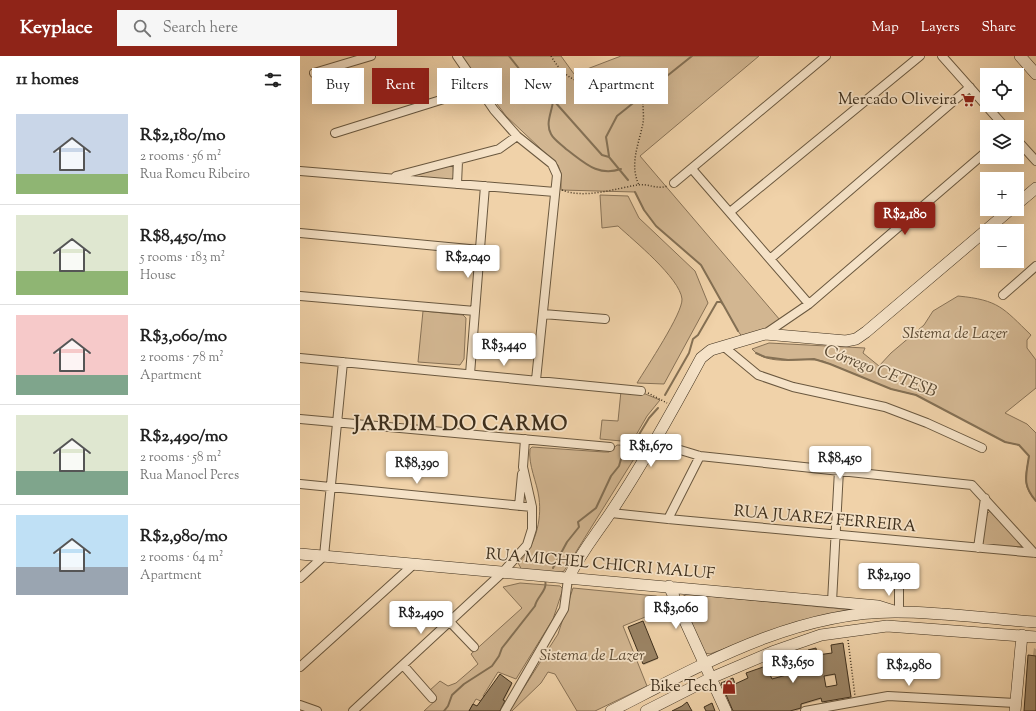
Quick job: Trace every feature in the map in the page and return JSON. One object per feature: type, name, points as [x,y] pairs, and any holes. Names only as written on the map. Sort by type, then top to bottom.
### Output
[{"type":"street","points":[[331,68],[371,56]]},
{"type":"street","points":[[457,56],[465,68]]},
{"type":"street","points":[[674,184],[826,56]]},
{"type":"street","points":[[730,212],[920,56]]},
{"type":"street","points":[[942,56],[999,120]]},
{"type":"street","points":[[1020,56],[1036,74]]},
{"type":"street","points":[[770,259],[970,88]]},
{"type":"street","points":[[335,133],[437,101]]},
{"type":"street","points":[[490,104],[517,136],[552,164],[557,175],[536,380]]},
{"type":"street","points":[[388,178],[458,161],[499,149],[517,136]]},
{"type":"street","points":[[1024,148],[1036,162]]},
{"type":"street","points":[[505,711],[564,609],[568,579],[580,555],[611,513],[675,407],[701,358],[711,350],[762,335],[809,304],[980,157]]},
{"type":"street","points":[[457,184],[458,161]]},
{"type":"street","points":[[692,169],[809,304]]},
{"type":"street","points":[[300,171],[555,192]]},
{"type":"street","points":[[470,374],[485,186]]},
{"type":"street","points":[[1024,198],[1036,188]]},
{"type":"street","points":[[762,335],[846,341],[856,338],[866,332],[1003,216]]},
{"type":"street","points":[[300,233],[480,250]]},
{"type":"street","points":[[1003,295],[1036,266]]},
{"type":"street","points":[[300,296],[475,311]]},
{"type":"street","points":[[543,314],[605,319]]},
{"type":"street","points":[[723,346],[758,375],[793,387],[885,407],[927,423],[982,448]]},
{"type":"street","points":[[300,358],[641,391]]},
{"type":"street","points":[[300,578],[324,556],[342,362]]},
{"type":"street","points":[[300,419],[610,447]]},
{"type":"street","points":[[519,506],[525,439]]},
{"type":"street","points":[[677,449],[700,456],[972,485],[1035,553]]},
{"type":"street","points":[[668,519],[700,456]]},
{"type":"street","points":[[358,709],[403,665],[502,574],[527,545],[532,529],[532,507],[523,468]]},
{"type":"street","points":[[832,602],[834,535],[839,470]]},
{"type":"street","points":[[300,484],[532,507]]},
{"type":"street","points":[[978,548],[985,498]]},
{"type":"street","name":"RUA JUAREZ FERREIRA","points":[[611,513],[1035,553]]},
{"type":"street","name":"RUA MICHEL CHICRI MALUF","points":[[300,554],[502,574],[669,586],[878,606],[898,612]]},
{"type":"street","points":[[300,667],[413,565]]},
{"type":"street","points":[[898,612],[899,582]]},
{"type":"street","points":[[669,586],[726,711]]},
{"type":"street","points":[[612,711],[704,664],[809,623],[855,615],[898,612],[1036,622]]},
{"type":"street","points":[[450,622],[474,647]]},
{"type":"street","points":[[646,711],[711,678],[772,652],[821,636],[847,631],[887,626],[1036,636]]},
{"type":"street","points":[[805,711],[888,696],[1015,707],[1022,635]]},
{"type":"street","points":[[403,665],[432,698]]},
{"type":"street","points":[[300,705],[317,711]]},
{"type":"path","points":[[551,56],[565,74],[576,82],[601,85],[633,93],[643,104],[643,123],[634,164],[635,177],[639,185]]},
{"type":"path","points":[[556,182],[561,190],[571,194],[621,189],[639,185],[662,188],[674,184]]},
{"type":"path","points":[[641,391],[657,397],[668,404]]},
{"type":"path","points":[[847,631],[856,701]]},
{"type":"green space","points":[[461,56],[561,56],[574,74],[574,104],[668,104],[668,68],[590,68],[621,56],[759,56],[640,156],[780,320],[772,327],[743,338],[701,265],[656,226],[644,210],[635,192],[561,190],[561,173],[558,165],[506,116],[497,104],[502,104],[502,68],[470,68]]},
{"type":"green space","points":[[453,165],[454,182],[409,177]]},
{"type":"green space","points":[[600,195],[628,196],[639,218],[695,271],[708,303],[664,384],[637,383],[677,316],[682,299],[679,290],[665,270],[618,226],[602,228]]},
{"type":"green space","name":"SIstema de Lazer","points":[[958,296],[992,303],[1014,318],[1031,335],[1027,340],[1027,348],[1036,360],[1036,388],[1005,413],[1027,424],[1036,433],[1036,501],[1026,485],[1029,456],[1019,445],[1005,442],[916,395],[891,389],[823,361],[776,360],[759,355],[752,349],[769,343],[865,348],[863,353],[879,366],[891,353],[924,325],[933,311]]},
{"type":"green space","points":[[423,311],[463,315],[466,318],[464,359],[460,365],[418,362]]},
{"type":"green space","points":[[621,391],[643,393],[660,400],[647,416],[632,442],[600,439],[602,420],[618,421]]},
{"type":"green space","points":[[617,445],[642,446],[564,571],[560,573],[522,570],[518,563],[524,557],[533,541],[538,524],[540,507],[538,492],[531,467],[530,449],[532,447],[609,452]]},
{"type":"green space","points":[[990,511],[1025,547],[985,545],[981,543],[987,514]]},
{"type":"green space","name":"Sistema de Lazer","points":[[520,583],[560,586],[563,589],[553,619],[516,679],[498,672],[483,696],[485,698],[483,702],[476,699],[469,711],[424,711],[437,699],[429,691],[440,681],[448,686],[456,683],[478,664],[471,654],[522,608],[503,587]]},
{"type":"green space","name":"Sistema de Lazer","points":[[573,588],[656,596],[663,599],[670,607],[623,626],[647,686],[595,711],[577,711],[555,674],[548,672],[541,683],[512,711],[509,711],[558,634]]},
{"type":"green space","points":[[687,594],[853,610],[797,622],[710,654],[705,653],[681,601],[682,597]]},
{"type":"building","points":[[643,621],[658,658],[643,664],[628,627]]},
{"type":"building","points":[[843,643],[851,697],[822,702],[821,698],[801,704],[801,708],[790,711],[733,711],[721,683],[733,678],[735,684],[748,678],[746,673],[766,666],[772,679],[790,674],[785,657],[808,653],[808,650],[816,648],[817,655],[832,653],[831,645]],"holes":[[[835,674],[837,685],[826,687],[824,676]]]},
{"type":"building","points":[[1028,655],[1036,656],[1036,711],[1024,711]]},
{"type":"building","points":[[500,674],[512,683],[503,700],[505,701],[500,711],[469,711],[473,704],[477,706]]},
{"type":"building","points":[[687,702],[692,711],[672,711],[682,706]]},
{"type":"building","points":[[712,703],[715,711],[706,711],[704,707]]},
{"type":"waterway","points":[[509,56],[524,75],[547,93],[602,155],[609,157],[628,180]]},
{"type":"waterway","points":[[609,156],[606,137],[617,116],[692,56]]},
{"type":"waterway","points":[[552,104],[549,118],[549,130],[556,140],[591,167],[605,171],[621,169]]},
{"type":"waterway","points":[[635,192],[644,210],[656,226],[701,265],[724,306]]},
{"type":"waterway","name":"Córrego CETESB","points":[[665,395],[689,353],[693,339],[698,335],[717,302],[721,302],[724,306],[738,331]]},
{"type":"waterway","name":"Córrego CETESB","points":[[756,353],[765,357],[788,360],[814,359],[830,364],[891,389],[916,395],[1005,442],[1019,445],[1029,456],[1026,480],[1029,490],[1036,501]]},
{"type":"waterway","name":"Córrego CETESB","points":[[553,568],[567,542],[579,527],[578,522],[596,508],[611,476],[619,466],[621,459],[629,451],[649,418],[658,408]]},
{"type":"waterway","name":"Córrego CETESB","points":[[444,711],[448,706],[452,695],[464,684],[492,666],[499,656],[502,648],[535,606],[544,590],[546,584],[545,580]]},
{"type":"place","name":"Mercado Oliveira","points":[[968,100]]},
{"type":"place","name":"Bike Tech","points":[[729,687]]},
{"type":"district","name":"JARDIM DO CARMO","points":[[461,425]]}]
